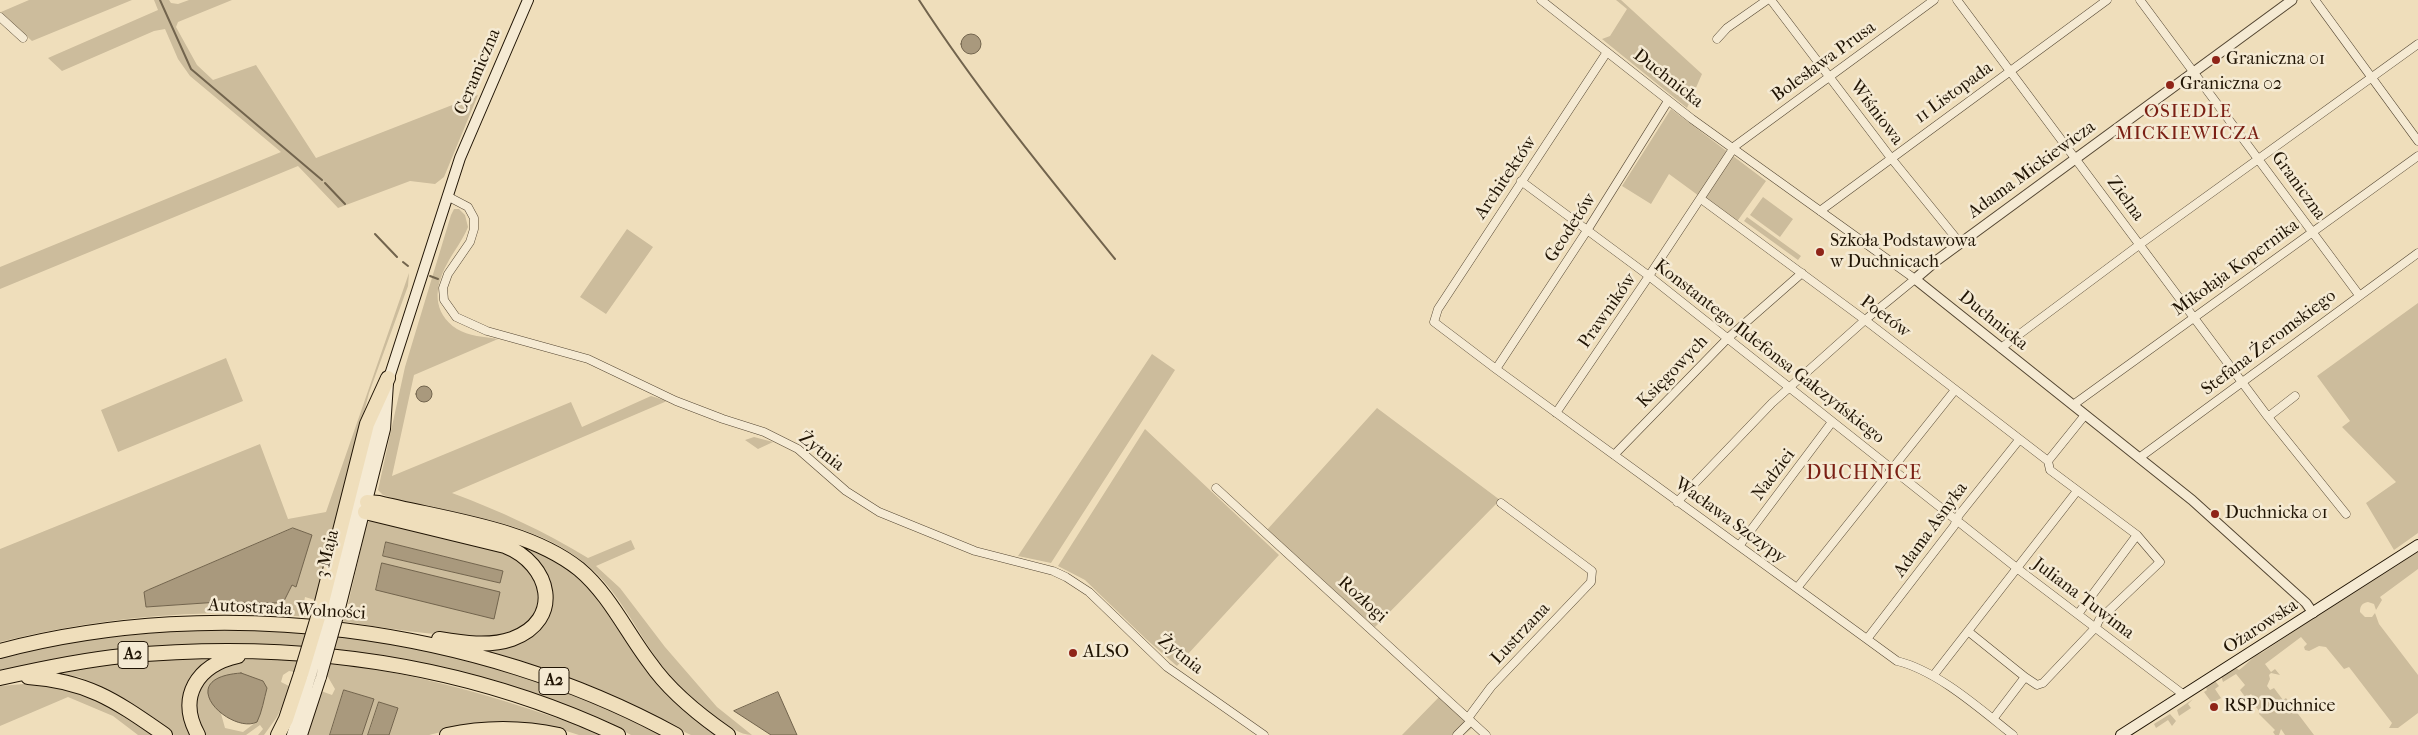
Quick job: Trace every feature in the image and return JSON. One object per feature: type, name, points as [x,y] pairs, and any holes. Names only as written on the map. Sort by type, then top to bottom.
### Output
[{"type":"highway","points":[[278,735],[311,675],[329,615],[367,424],[388,378]]},
{"type":"highway","points":[[363,506],[379,502],[513,536],[558,554],[580,570],[598,588],[664,681],[728,735]]},
{"type":"highway","points":[[363,506],[516,550],[538,569],[543,578],[546,597],[542,612],[531,626],[513,638],[500,642],[456,642],[424,637],[369,634]]},
{"type":"highway","name":"Autostrada Wolności","points":[[0,651],[90,632],[208,624],[315,627],[369,634],[467,654],[530,673],[596,698],[676,735]]},
{"type":"highway","points":[[198,735],[192,722],[189,704],[199,678],[207,669],[224,659],[268,650]]},
{"type":"highway","name":"A2","points":[[0,678],[121,656],[193,651],[268,650],[347,657],[462,680],[527,700],[618,735]]},
{"type":"highway","points":[[0,678],[51,678],[73,683],[100,693],[165,735]]},
{"type":"highway","points":[[447,735],[493,729],[516,729],[559,735]]},
{"type":"main road","name":"Ceramiczna","points":[[460,158],[528,0]]},
{"type":"main road","name":"3 Maja","points":[[292,735],[363,506],[388,378],[460,158]]},
{"type":"main road","name":"Ożarowska","points":[[2121,735],[2418,546]]},
{"type":"main road","name":"3 Maja","points":[[302,735],[311,675]]},
{"type":"street","name":"Duchnicka","points":[[1541,0],[1668,101],[1732,149],[1915,280],[2085,414],[2211,516],[2306,604],[2313,613]]},
{"type":"street","points":[[1718,39],[1728,28],[1769,0]]},
{"type":"street","name":"Wiśniowa","points":[[1769,0],[1891,158],[1960,243]]},
{"type":"street","name":"Bolesława Prusa","points":[[1732,149],[1934,0]]},
{"type":"street","name":"Zielna","points":[[1957,0],[2268,417],[2346,514]]},
{"type":"street","name":"11 Listopada","points":[[1820,212],[2107,0]]},
{"type":"street","name":"Graniczna","points":[[2140,0],[2359,294]]},
{"type":"street","name":"Adama Mickiewicza","points":[[1915,280],[1920,273],[1960,243],[2292,0]]},
{"type":"street","points":[[2315,0],[2418,141]]},
{"type":"street","points":[[0,16],[23,38]]},
{"type":"street","points":[[2001,348],[2139,245],[2418,44]]},
{"type":"street","name":"Architektów","points":[[1434,322],[1438,309],[1608,52]]},
{"type":"street","name":"Geodetów","points":[[1496,369],[1588,229],[1668,101]]},
{"type":"street","name":"Prawników","points":[[1556,413],[1650,276],[1732,149]]},
{"type":"street","name":"Mikołaja Kopernika","points":[[2073,405],[2418,156]]},
{"type":"street","name":"Konstantego Ildefonsa Gałczyńskiego","points":[[1521,181],[1650,276],[2018,569]]},
{"type":"street","name":"Żytnia","points":[[447,196],[468,206],[474,224],[470,242],[448,274],[443,288],[444,300],[456,317],[487,331],[588,359],[676,400],[723,419],[764,432],[798,449],[846,491],[879,512],[975,551],[1052,571],[1066,577],[1089,592],[1167,667],[1264,735]]},
{"type":"street","name":"Poetów","points":[[1701,199],[1865,320],[2048,461],[2050,470],[2137,535],[2160,562],[2099,620],[2096,627]]},
{"type":"street","name":"Stefana Żeromskiego","points":[[2139,458],[2359,294],[2418,253]]},
{"type":"street","name":"Księgowych","points":[[1614,455],[1728,338],[1802,273]]},
{"type":"street","points":[[1677,502],[1772,403],[1865,320],[1915,280]]},
{"type":"street","name":"Wacława Szczypy","points":[[1434,322],[1677,502],[1897,661],[1915,666],[1933,676],[2013,735]]},
{"type":"street","points":[[1797,588],[1955,390]]},
{"type":"street","points":[[2268,417],[2295,396]]},
{"type":"street","points":[[2048,461],[2085,414]]},
{"type":"street","name":"Nadziei","points":[[1740,546],[1832,422]]},
{"type":"street","name":"Adama Asnyka","points":[[1867,639],[1957,521],[1959,515],[2019,440]]},
{"type":"street","name":"Rozłogi","points":[[1216,488],[1486,735]]},
{"type":"street","name":"Juliana Tuwima","points":[[2077,491],[2018,569],[2184,695]]},
{"type":"street","name":"Lustrzana","points":[[1457,735],[1491,687],[1591,582],[1592,571],[1501,503]]},
{"type":"street","points":[[2078,614],[2137,535]]},
{"type":"street","points":[[1933,676],[2018,569]]},
{"type":"street","points":[[1969,632],[2033,684],[2043,683],[2096,627]]},
{"type":"street","points":[[1993,719],[2026,678]]},
{"type":"shaded area","points":[[29,0],[132,0],[32,41],[1,12]]},
{"type":"shaded area","points":[[154,0],[169,0],[171,3],[178,4],[189,0],[232,0],[178,22],[176,27],[197,65],[213,80],[256,65],[316,158],[478,95],[444,177],[435,184],[410,181],[338,208],[298,166],[0,289],[0,267],[281,152],[190,76],[178,59],[165,29],[154,31],[62,71],[48,58],[158,10]]},
{"type":"shaded area","points":[[1616,0],[1621,0],[1702,74],[1687,108],[1602,39],[1610,36],[1627,9]]},
{"type":"shaded area","points":[[971,34],[978,37],[981,44],[978,51],[971,54],[964,51],[961,44],[964,37]]},
{"type":"shaded area","points":[[1671,109],[1766,181],[1736,223],[1669,174],[1651,204],[1622,186]]},
{"type":"shaded area","points":[[1763,197],[1793,219],[1780,237],[1750,215]]},
{"type":"shaded area","points":[[454,209],[459,209],[465,215],[468,227],[443,273],[438,290],[439,307],[449,323],[457,329],[471,335],[498,339],[414,375],[392,476],[571,402],[582,427],[651,396],[667,401],[452,493],[522,522],[588,558],[631,540],[635,549],[596,566],[620,588],[665,647],[717,707],[752,735],[739,732],[719,719],[692,698],[668,674],[608,586],[578,558],[555,544],[504,524],[399,500],[383,495],[378,490],[405,367]]},
{"type":"shaded area","points":[[1747,217],[1801,256],[1798,260],[1744,221]]},
{"type":"shaded area","points":[[627,229],[653,247],[606,314],[580,297]]},
{"type":"shaded area","points":[[409,273],[408,286],[369,393],[315,600],[305,597],[303,608],[310,613],[349,619],[358,614],[360,608],[348,604],[367,523],[373,518],[504,550],[515,557],[530,569],[540,587],[540,603],[537,611],[526,625],[512,635],[496,639],[409,631],[309,617],[231,613],[192,614],[114,620],[37,633],[0,642],[0,549],[260,444],[288,519],[326,512]],"holes":[[[293,528],[312,535],[296,586],[292,585],[283,603],[219,602],[146,607],[144,592]],[[386,542],[503,571],[500,583],[383,556]]]},
{"type":"shaded area","points":[[2418,303],[2418,533],[2394,550],[2366,503],[2396,482],[2342,427],[2350,421],[2317,376]]},
{"type":"shaded area","points":[[1152,354],[1175,370],[1051,563],[1018,556]]},
{"type":"shaded area","points":[[226,358],[243,401],[118,452],[101,410]]},
{"type":"shaded area","points":[[424,386],[432,394],[424,402],[416,394]]},
{"type":"shaded area","points":[[1377,408],[1500,500],[1375,627],[1266,531]]},
{"type":"shaded area","points":[[1145,429],[1279,555],[1177,666],[1085,580],[1058,566]]},
{"type":"shaded area","points":[[754,437],[773,442],[758,449],[745,440]]},
{"type":"shaded area","points":[[384,509],[491,534],[532,548],[562,564],[593,591],[719,735],[691,735],[582,684],[533,666],[463,645],[487,647],[540,622],[539,562]]},
{"type":"shaded area","points":[[293,528],[312,535],[296,587],[292,585],[283,603],[219,602],[146,607],[144,592]]},
{"type":"shaded area","points":[[386,542],[503,571],[500,583],[383,556]]},
{"type":"shaded area","points":[[2418,548],[2418,569],[2380,597],[2382,600],[2376,610],[2374,604],[2368,602],[2361,606],[2360,610],[2365,617],[2372,617],[2375,613],[2379,624],[2418,675],[2418,713],[2398,728],[2389,728],[2392,723],[2349,667],[2344,669],[2326,647],[2319,646],[2309,651],[2305,650],[2304,647],[2307,644],[2301,637],[2265,664],[2271,672],[2275,669],[2280,675],[2271,673],[2267,686],[2270,690],[2274,688],[2283,700],[2286,698],[2314,735],[2285,735],[2281,729],[2279,735],[2275,735],[2273,732],[2275,730],[2259,714],[2260,712],[2255,706],[2258,704],[2251,694],[2246,698],[2240,690],[2245,685],[2236,674],[2223,682],[2222,677],[2236,668],[2239,670],[2255,656]]},
{"type":"shaded area","points":[[382,563],[500,592],[494,619],[376,590]]},
{"type":"shaded area","points":[[246,628],[357,637],[439,652],[537,679],[624,715],[664,735],[631,735],[620,729],[489,686],[410,663],[334,649],[294,645],[214,644],[135,649],[60,659],[0,673],[0,656],[53,643],[184,630]]},
{"type":"shaded area","points":[[218,657],[193,678],[194,735],[174,735],[139,709],[109,691],[79,677],[55,673],[115,663]]},
{"type":"shaded area","points":[[240,660],[311,661],[346,665],[452,686],[561,719],[602,735],[579,735],[560,729],[457,728],[429,735],[389,735],[398,708],[379,702],[368,735],[362,735],[373,699],[345,690],[330,735],[307,735],[321,691],[332,695],[335,689],[328,677],[289,671],[283,675],[281,682],[291,687],[277,717],[264,735],[258,735],[263,729],[260,725],[246,735],[204,735],[199,728],[195,697],[211,671]],"holes":[[[241,673],[263,682],[267,688],[256,722],[243,732],[225,728],[213,685],[222,678]]]},
{"type":"shaded area","points":[[241,673],[263,681],[267,688],[257,722],[246,724],[234,721],[222,714],[213,704],[208,694],[210,685],[220,677]]},
{"type":"shaded area","points":[[2215,681],[2219,686],[2215,689],[2221,698],[2212,703],[2204,692],[2207,690],[2206,687]]},
{"type":"shaded area","points":[[48,682],[99,698],[156,735],[138,735],[113,716],[68,697],[0,726],[0,686]]},
{"type":"shaded area","points":[[344,690],[374,699],[362,735],[330,735]]},
{"type":"shaded area","points":[[778,692],[797,735],[771,735],[734,711]]},
{"type":"shaded area","points":[[1440,696],[1472,728],[1464,735],[1402,735]]},
{"type":"shaded area","points":[[2193,699],[2188,704],[2191,708],[2179,716],[2177,710]]},
{"type":"shaded area","points":[[379,702],[398,708],[389,735],[368,735]]},
{"type":"shaded area","points":[[2170,714],[2176,721],[2172,726],[2168,720],[2156,728],[2154,724]]},
{"type":"waterway","points":[[160,0],[191,69],[322,180]]},
{"type":"waterway","points":[[919,0],[989,100],[1115,259]]},
{"type":"waterway","points":[[325,183],[345,204]]},
{"type":"waterway","points":[[375,234],[397,257]]},
{"type":"waterway","points":[[403,262],[408,266]]},
{"type":"waterway","points":[[430,276],[438,279]]},
{"type":"place","name":"Graniczna 01","points":[[2216,60]]},
{"type":"place","name":"Graniczna 02","points":[[2170,85]]},
{"type":"place","name":"Szkoła Podstawowa w Duchnicach","points":[[1820,252]]},
{"type":"place","name":"Duchnicka 01","points":[[2215,514]]},
{"type":"place","name":"ALSO","points":[[1073,653]]},
{"type":"place","name":"RSP Duchnice","points":[[2214,707]]},
{"type":"district","name":"OSIEDLE MICKIEWICZA","points":[[2188,123]]},
{"type":"district","name":"DUCHNICE","points":[[1864,474]]}]
